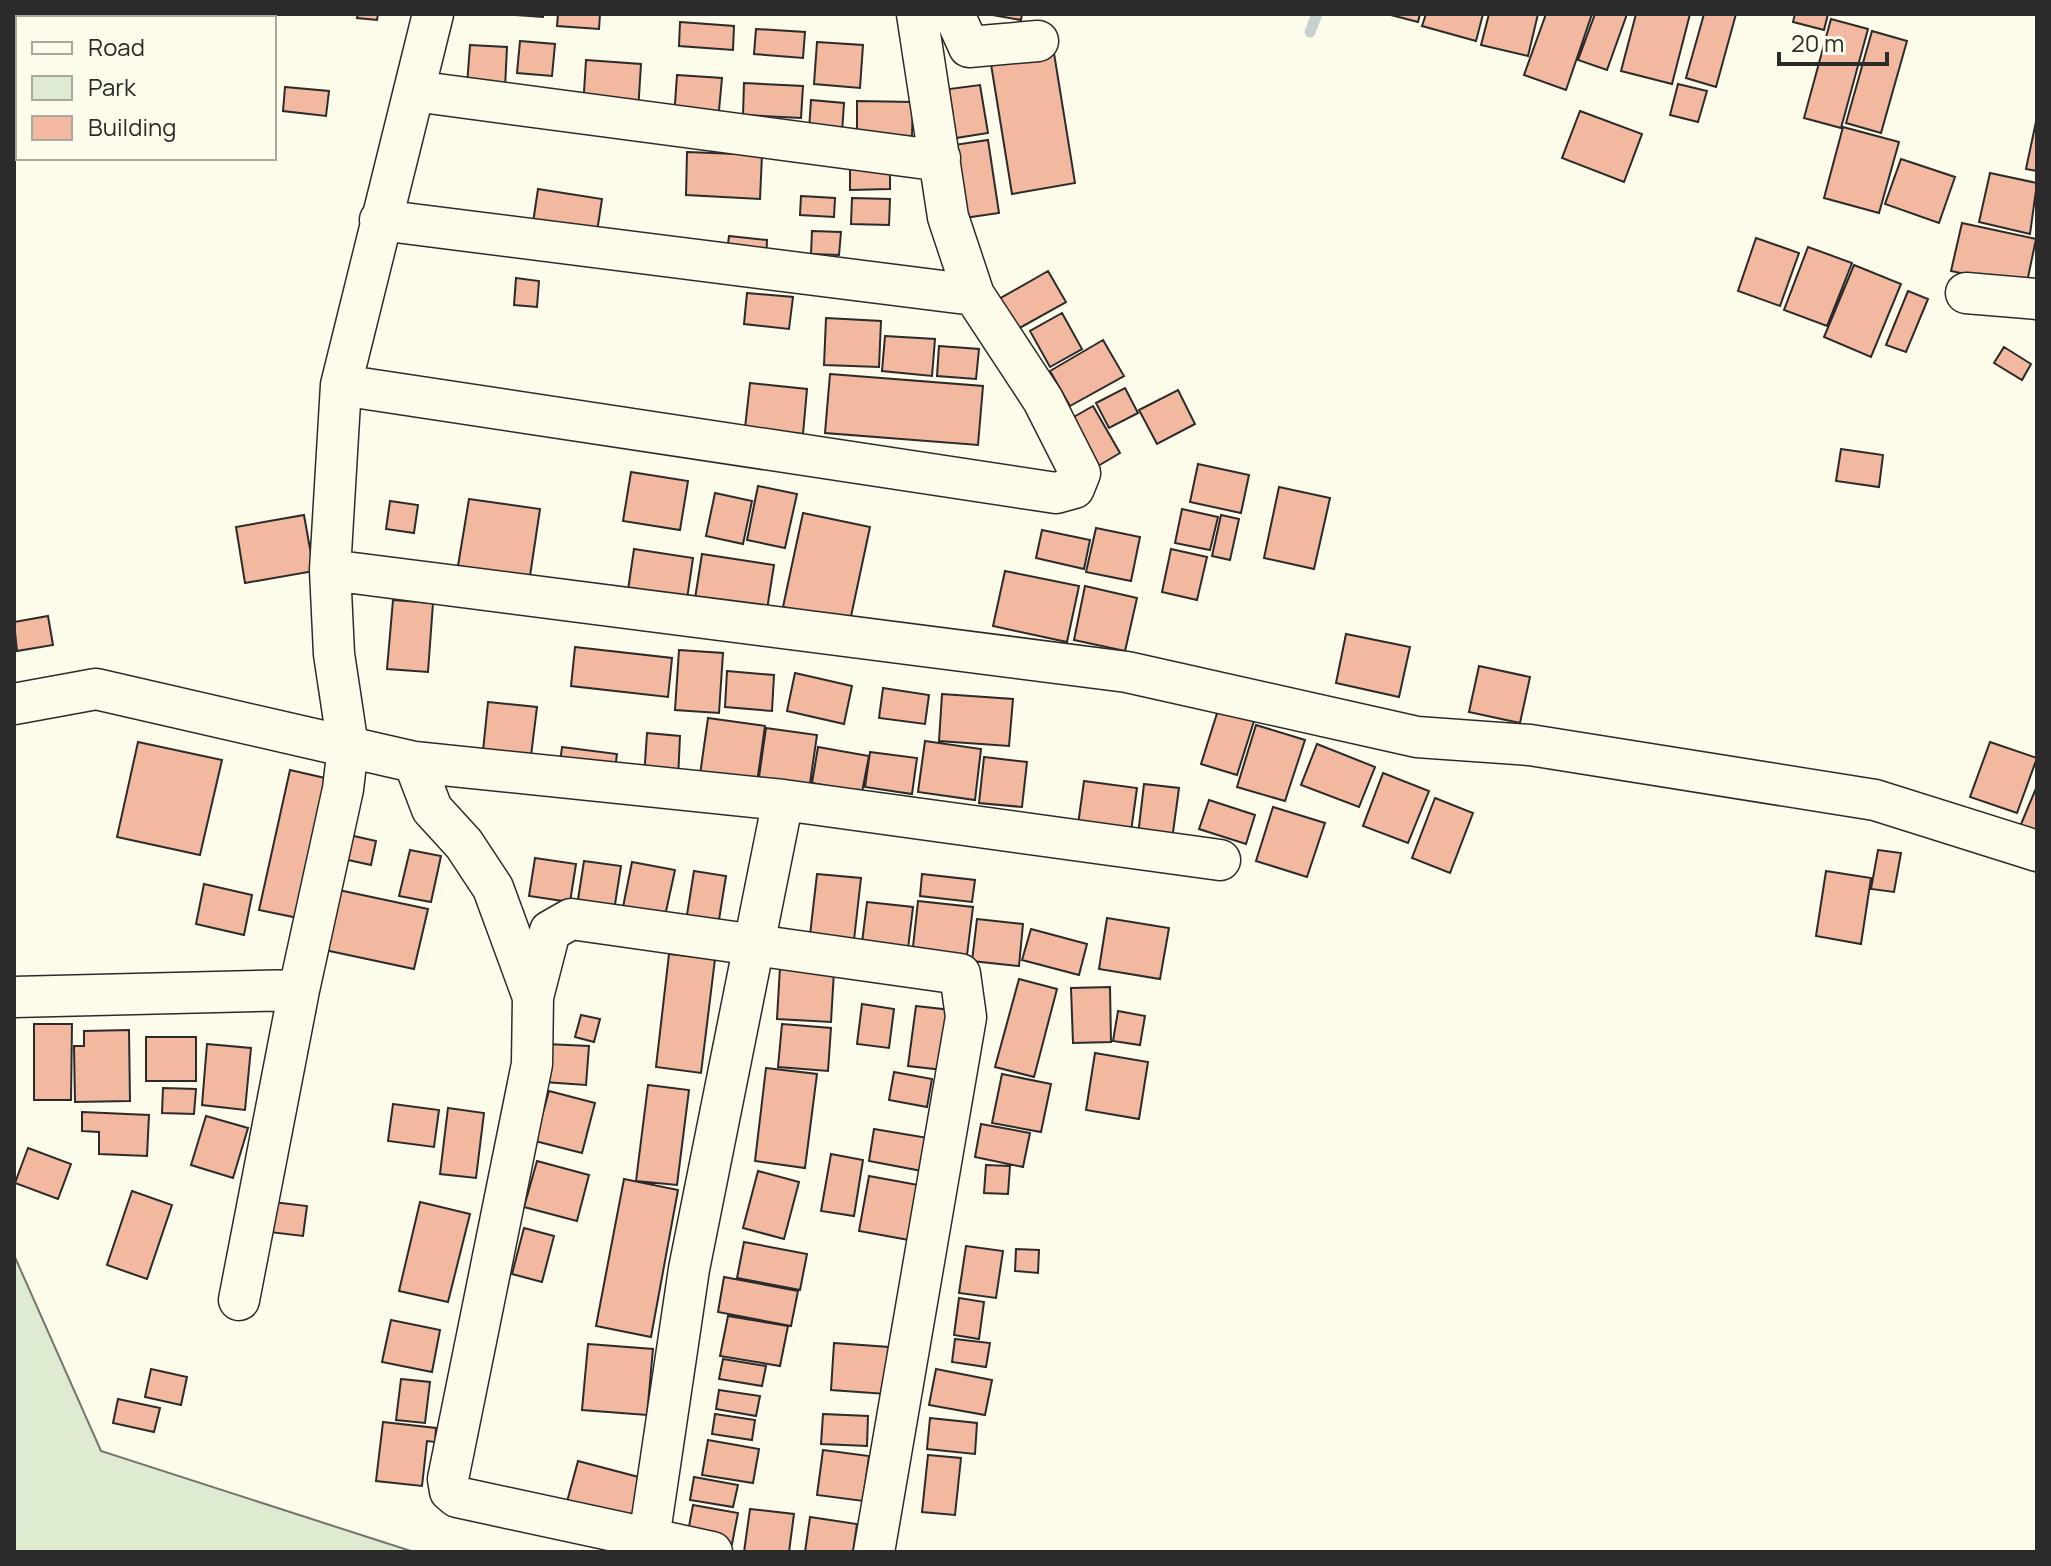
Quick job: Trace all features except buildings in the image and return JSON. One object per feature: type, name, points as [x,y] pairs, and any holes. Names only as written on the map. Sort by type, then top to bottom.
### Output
[{"type":"street","points":[[239,1300],[299,990],[343,789],[348,747],[334,654],[330,570],[341,385],[433,14]]},
{"type":"street","points":[[341,385],[1056,493],[1074,488],[1080,473],[1043,400],[974,295],[948,217],[917,14]]},
{"type":"street","points":[[954,14],[969,47],[1038,41]]},
{"type":"street","points":[[414,91],[866,152],[940,158]]},
{"type":"street","points":[[380,220],[974,295]]},
{"type":"street","points":[[1966,293],[2037,299]]},
{"type":"street","points":[[330,570],[1127,672],[1417,737],[1530,745],[1875,800],[2037,851]]},
{"type":"street","points":[[14,704],[96,689],[414,762],[783,800],[1220,860]]},
{"type":"street","points":[[414,762],[432,809],[464,844],[493,888],[533,997]]},
{"type":"street","points":[[649,1539],[689,1269],[783,800]]},
{"type":"street","points":[[712,1552],[457,1497],[450,1491],[448,1479],[532,1064],[533,997],[550,931],[571,919],[960,974],[966,1017],[874,1552]]},
{"type":"street","points":[[14,997],[299,990]]},
{"type":"green space","points":[[14,1255],[101,1451],[414,1552],[14,1552]]},
{"type":"waterway","points":[[1310,32],[1317,14]]}]
